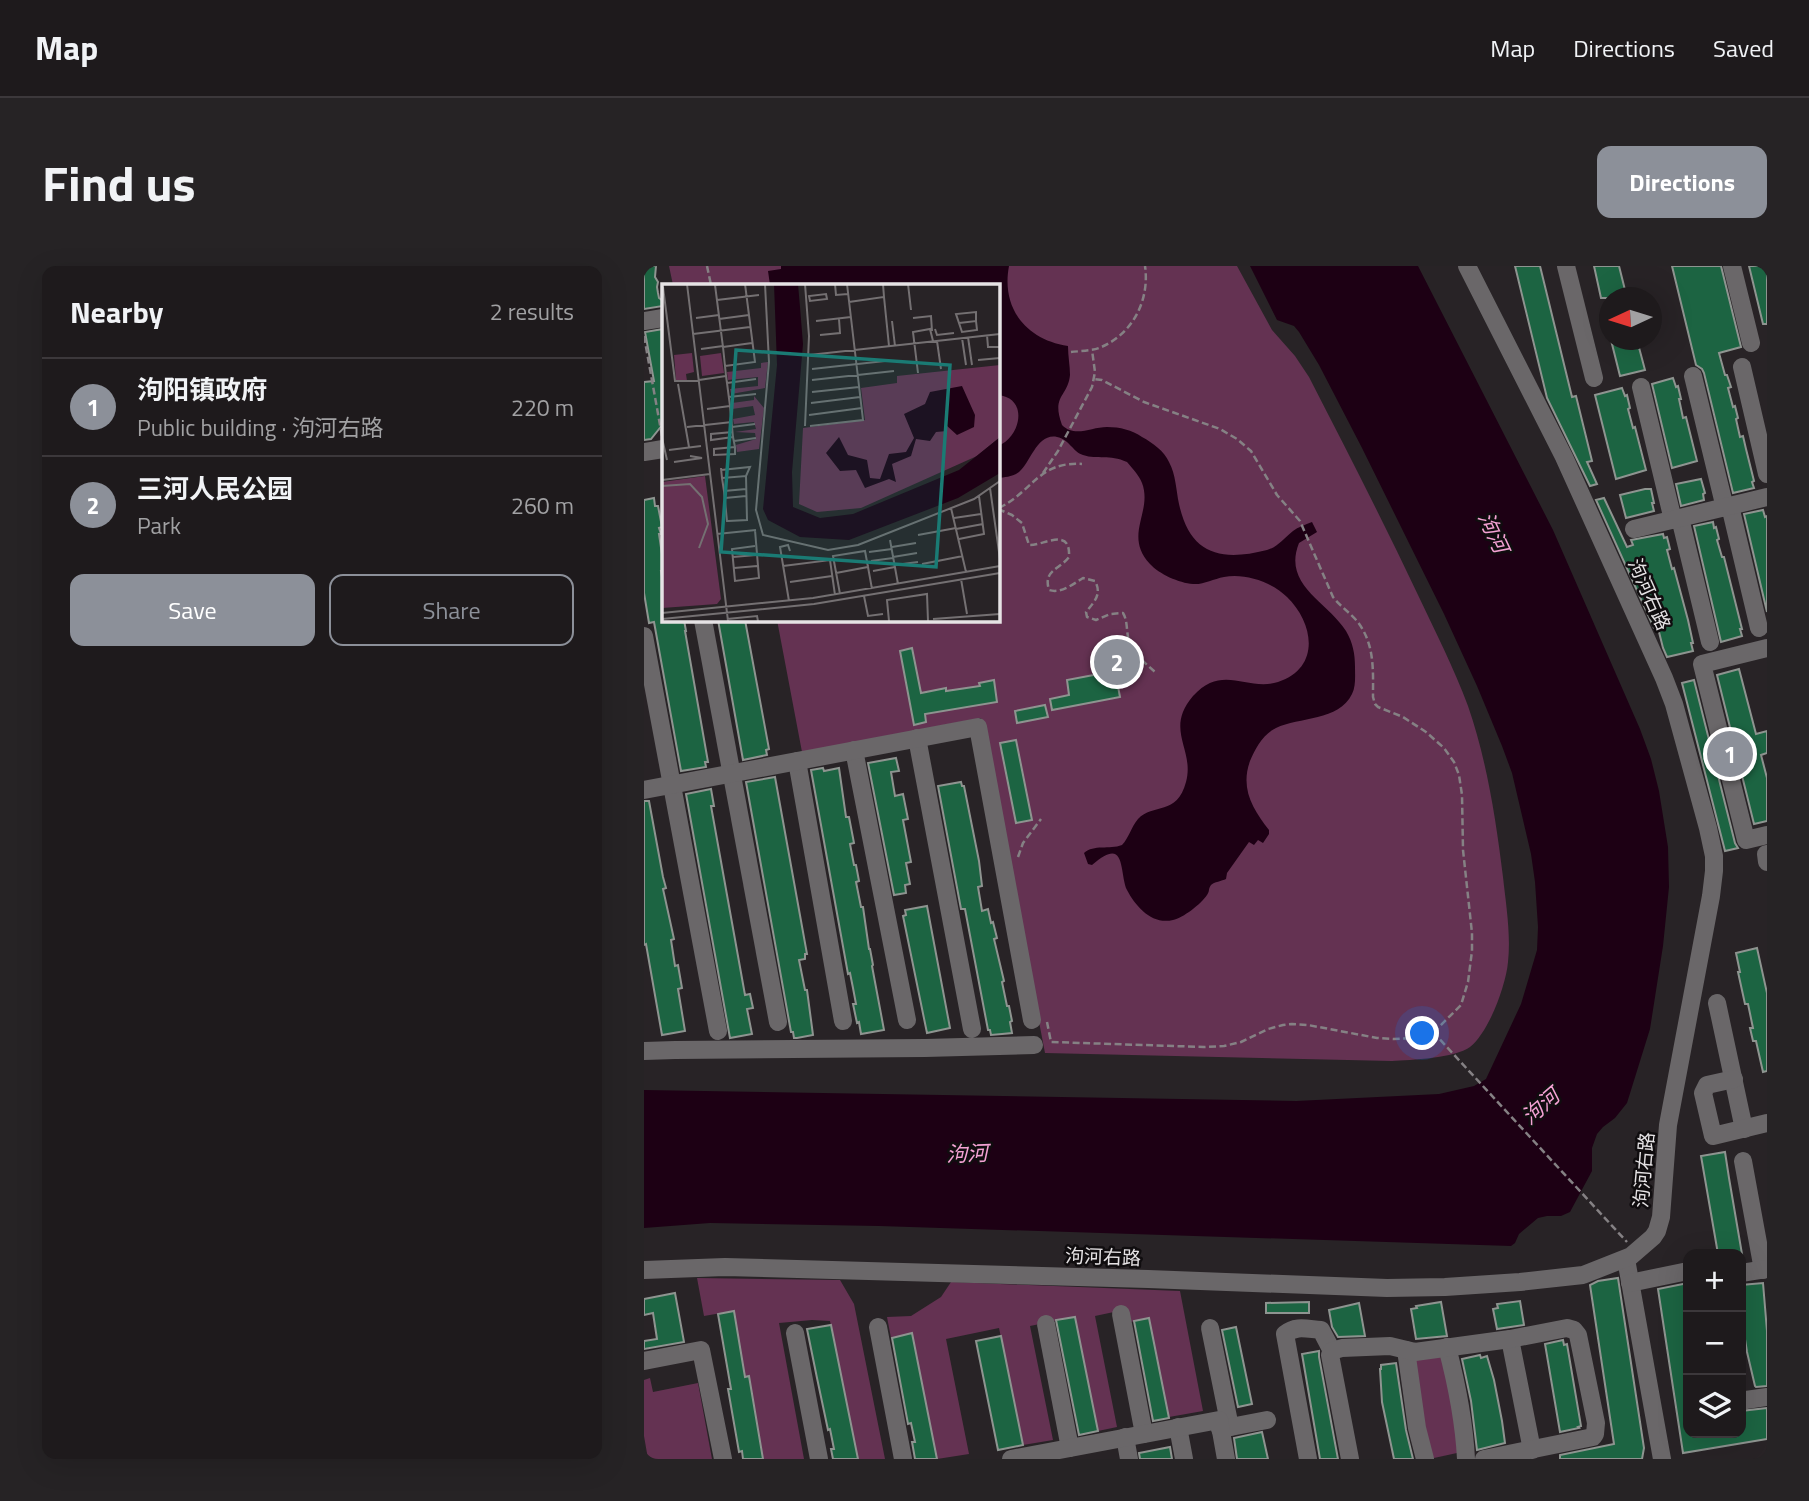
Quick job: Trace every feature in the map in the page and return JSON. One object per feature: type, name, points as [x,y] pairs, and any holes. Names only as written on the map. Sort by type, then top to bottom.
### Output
[{"type":"street","name":"泃河右路","points":[[644,1270],[725,1267],[1387,1288],[1445,1287],[1583,1275],[1631,1255],[1653,1237],[1661,1217],[1668,1125],[1711,896],[1714,856],[1694,772],[1664,678],[1564,457],[1467,266]]},
{"type":"street","points":[[1566,266],[1594,378]]},
{"type":"street","points":[[1732,266],[1751,343]]},
{"type":"street","points":[[644,321],[662,317]]},
{"type":"street","points":[[1742,368],[1767,474]]},
{"type":"street","points":[[1693,376],[1759,628]]},
{"type":"street","points":[[1641,387],[1710,642]]},
{"type":"street","points":[[644,452],[662,446]]},
{"type":"street","points":[[1634,529],[1767,497]]},
{"type":"street","points":[[703,621],[778,1022]]},
{"type":"street","points":[[644,636],[718,1031]]},
{"type":"street","points":[[1767,648],[1702,664],[1746,841],[1767,835]]},
{"type":"street","points":[[644,790],[978,726],[1039,1018]]},
{"type":"street","points":[[917,738],[972,1029]]},
{"type":"street","points":[[855,750],[907,1020]]},
{"type":"street","points":[[797,761],[843,1021]]},
{"type":"street","points":[[1767,854],[1767,862]]},
{"type":"street","points":[[1717,1003],[1744,1129]]},
{"type":"street","points":[[644,1051],[1034,1045]]},
{"type":"street","points":[[1734,1079],[1707,1085],[1703,1093],[1713,1136],[1767,1123]]},
{"type":"street","points":[[1743,1161],[1765,1269],[1746,1272]]},
{"type":"street","points":[[1631,1255],[1630,1283],[1662,1459]]},
{"type":"street","points":[[1630,1283],[1683,1272]]},
{"type":"street","points":[[1121,1314],[1144,1434]]},
{"type":"street","points":[[1046,1324],[1070,1448]]},
{"type":"street","points":[[878,1327],[903,1459]]},
{"type":"street","points":[[1210,1328],[1225,1428],[1226,1459]]},
{"type":"street","points":[[1308,1459],[1285,1335],[1298,1328],[1321,1330],[1332,1351],[1330,1355],[1350,1459]]},
{"type":"street","points":[[1332,1351],[1342,1348],[1390,1346],[1415,1352],[1567,1328],[1574,1330],[1578,1335],[1596,1423],[1595,1434],[1590,1439],[1484,1459]]},
{"type":"street","points":[[795,1333],[819,1459]]},
{"type":"street","points":[[1510,1339],[1532,1450]]},
{"type":"street","points":[[1447,1348],[1464,1427],[1465,1459]]},
{"type":"street","points":[[644,1361],[701,1350],[723,1459]]},
{"type":"street","points":[[1406,1350],[1417,1428],[1425,1459]]},
{"type":"street","points":[[1746,1400],[1767,1397]]},
{"type":"street","points":[[1011,1459],[1040,1456],[1070,1448],[1097,1451],[1125,1437],[1219,1420],[1225,1428]]},
{"type":"street","points":[[1225,1428],[1268,1420]]},
{"type":"street","points":[[1178,1427],[1184,1459]]},
{"type":"street","points":[[1125,1437],[1129,1459]]},
{"type":"path","points":[[707,266],[711,284]]},
{"type":"path","points":[[1071,352],[1109,343],[1136,318],[1145,294],[1145,266]]},
{"type":"path","points":[[644,336],[662,440]]},
{"type":"path","points":[[999,508],[1020,496],[1043,473],[1058,451],[1092,387],[1092,349]]},
{"type":"path","points":[[1039,1018],[1051,1042],[1224,1046],[1241,1042],[1283,1024],[1308,1025],[1377,1038],[1413,1038],[1431,1035],[1461,1004],[1468,982],[1472,951],[1463,850],[1462,795],[1454,762],[1444,748],[1426,732],[1375,704],[1373,655],[1365,633],[1333,597],[1300,521],[1277,495],[1251,451],[1237,439],[1220,429],[1144,402],[1102,380],[1094,379]]},
{"type":"path","points":[[1043,473],[1057,466],[1082,464]]},
{"type":"path","points":[[999,509],[1022,523],[1029,545],[1058,539],[1065,542],[1070,551],[1069,557],[1048,577],[1046,582],[1049,590],[1060,590],[1083,578],[1095,581],[1098,596],[1086,611],[1087,617],[1096,620],[1123,612],[1127,620],[1129,643],[1154,673]]},
{"type":"path","points":[[1017,863],[1023,843],[1041,819]]},
{"type":"path","points":[[1433,1032],[1598,1212],[1631,1255]]},
{"type":"shaded area","points":[[669,266],[1237,266],[1272,330],[1309,377],[1438,636],[1475,727],[1494,812],[1509,941],[1507,972],[1500,995],[1490,1020],[1477,1040],[1470,1047],[1454,1054],[1392,1061],[1045,1053],[981,718],[802,752],[777,621],[999,621],[999,284],[673,284]]},
{"type":"shaded area","points":[[697,1278],[840,1280],[854,1304],[885,1459],[858,1459],[830,1321],[812,1320],[779,1323],[804,1459],[763,1459],[749,1377],[745,1377],[733,1311],[704,1316]]},
{"type":"shaded area","points":[[951,1282],[1180,1291],[1203,1411],[1169,1417],[1149,1318],[1131,1322],[1128,1309],[1095,1316],[1117,1427],[1098,1431],[1074,1317],[1030,1326],[1053,1440],[1023,1445],[1021,1432],[1018,1432],[1018,1420],[999,1328],[946,1339],[969,1454],[937,1459],[912,1334],[891,1338],[887,1317],[911,1316],[941,1297]]},
{"type":"shaded area","points":[[1441,1355],[1454,1400],[1459,1450],[1457,1453],[1434,1458],[1431,1457],[1419,1414],[1415,1360]]},
{"type":"shaded area","points":[[650,1378],[653,1392],[698,1383],[712,1459],[648,1459],[644,1436],[644,1380]]},
{"type":"water","points":[[781,266],[1009,266],[1009,295],[1020,320],[1040,337],[1068,346],[1069,382],[1058,408],[1062,425],[1072,431],[1107,427],[1126,429],[1158,448],[1171,467],[1184,521],[1199,544],[1221,554],[1250,554],[1271,549],[1295,530],[1312,522],[1317,532],[1299,543],[1295,558],[1297,570],[1309,592],[1348,635],[1355,658],[1353,691],[1346,703],[1338,709],[1318,717],[1285,724],[1267,734],[1260,742],[1250,761],[1246,781],[1250,798],[1269,834],[1263,843],[1258,840],[1254,845],[1249,842],[1227,873],[1226,879],[1211,885],[1204,899],[1187,914],[1165,921],[1152,917],[1135,903],[1127,890],[1120,860],[1116,855],[1111,853],[1103,856],[1092,865],[1088,864],[1084,853],[1092,849],[1122,845],[1144,814],[1177,800],[1182,793],[1188,770],[1180,729],[1181,719],[1193,696],[1215,681],[1235,680],[1267,684],[1292,675],[1307,656],[1309,644],[1303,619],[1287,597],[1258,580],[1232,576],[1193,584],[1182,582],[1154,568],[1142,553],[1139,543],[1144,504],[1142,483],[1127,462],[1083,455],[1061,438],[1050,437],[1039,444],[1019,472],[999,478],[999,445],[1012,435],[1018,410],[1008,398],[999,395],[999,284],[770,284],[768,271],[781,269]]},
{"type":"water","name":"泃河","points":[[1250,266],[1418,266],[1553,530],[1651,759],[1668,847],[1669,887],[1650,1029],[1627,1103],[1597,1134],[1592,1148],[1592,1171],[1570,1212],[1561,1216],[1538,1218],[1519,1234],[1511,1246],[879,1226],[710,1223],[644,1228],[644,1090],[1296,1101],[1439,1094],[1474,1086],[1486,1079],[1521,1004],[1537,950],[1535,882],[1512,773],[1444,614],[1362,448],[1299,332],[1294,326],[1277,320]]},
{"type":"building","points":[[644,266],[656,266],[655,277],[662,306],[644,309]]},
{"type":"building","points":[[1515,266],[1540,266],[1572,397],[1576,396],[1592,461],[1587,462],[1597,484],[1590,486],[1547,398]]},
{"type":"building","points":[[1594,266],[1619,266],[1624,287],[1599,289]]},
{"type":"building","points":[[1672,266],[1721,266],[1741,347],[1719,353],[1731,387],[1728,388],[1738,418],[1740,437],[1743,436],[1754,488],[1733,493],[1704,373],[1696,365]]},
{"type":"building","points":[[1749,266],[1767,266],[1767,324],[1763,324]]},
{"type":"building","points":[[662,329],[662,425],[651,439],[644,440],[644,382],[654,381],[645,332]]},
{"type":"building","points":[[1614,350],[1640,350],[1645,370],[1620,376]]},
{"type":"building","points":[[1673,378],[1676,387],[1678,386],[1683,418],[1686,417],[1697,461],[1672,468],[1652,384]]},
{"type":"building","points":[[1622,388],[1625,396],[1627,395],[1628,409],[1646,470],[1616,479],[1595,395]]},
{"type":"building","points":[[1701,479],[1704,500],[1681,506],[1676,484]]},
{"type":"building","points":[[1651,489],[1654,511],[1626,518],[1620,495]]},
{"type":"building","points":[[654,498],[655,506],[658,506],[662,527],[659,528],[659,534],[662,554],[662,621],[684,621],[708,762],[705,762],[706,767],[681,771],[654,622],[649,623],[644,593],[644,500]]},
{"type":"building","points":[[1604,498],[1627,547],[1633,545],[1631,540],[1663,534],[1664,538],[1667,537],[1670,549],[1667,550],[1688,620],[1693,651],[1667,657],[1658,628],[1654,628],[1596,500]]},
{"type":"building","points":[[1763,510],[1765,517],[1767,516],[1767,612],[1744,514]]},
{"type":"building","points":[[1713,522],[1742,629],[1742,636],[1721,642],[1694,526]]},
{"type":"building","points":[[718,621],[745,621],[769,749],[766,750],[767,755],[743,760]]},
{"type":"building","points":[[912,648],[921,693],[980,686],[979,683],[994,680],[997,702],[925,714],[926,722],[914,725],[900,651]]},
{"type":"building","points":[[1739,669],[1756,734],[1767,731],[1767,753],[1761,755],[1767,778],[1767,821],[1754,824],[1717,675]]},
{"type":"building","points":[[1115,671],[1120,697],[1052,710],[1050,699],[1069,695],[1067,680]]},
{"type":"building","points":[[1694,680],[1738,848],[1725,851],[1682,683]]},
{"type":"building","points":[[1045,705],[1048,717],[1017,723],[1015,711]]},
{"type":"building","points":[[1016,740],[1032,820],[1016,823],[1000,743]]},
{"type":"building","points":[[896,758],[899,771],[891,772],[895,796],[903,794],[908,819],[903,820],[911,862],[906,863],[910,884],[905,885],[906,893],[894,895],[868,763]]},
{"type":"building","points":[[823,768],[824,771],[839,768],[846,817],[849,817],[854,843],[850,844],[859,881],[856,882],[863,907],[884,1030],[861,1034],[859,1022],[857,1023],[853,1004],[856,1004],[850,973],[848,974],[811,770]]},
{"type":"building","points":[[775,777],[807,954],[805,959],[799,960],[807,990],[813,1035],[797,1038],[794,1038],[791,1032],[746,782]]},
{"type":"building","points":[[961,782],[979,861],[982,886],[978,887],[982,911],[988,909],[997,938],[994,939],[1012,1021],[1012,1033],[991,1035],[988,1030],[965,909],[961,909],[938,786]]},
{"type":"building","points":[[711,789],[714,806],[711,806],[745,995],[750,994],[753,1008],[747,1009],[752,1034],[730,1038],[686,794]]},
{"type":"building","points":[[644,801],[649,801],[666,888],[663,889],[674,939],[671,940],[675,966],[678,965],[682,988],[678,989],[685,1031],[662,1035],[646,944],[644,945]]},
{"type":"building","points":[[927,906],[950,1028],[927,1033],[903,916],[906,915],[905,910]]},
{"type":"building","points":[[1757,948],[1767,993],[1767,1071],[1763,1072],[1750,1028],[1753,1028],[1748,1004],[1745,1004],[1736,953]]},
{"type":"building","points":[[1725,1152],[1741,1249],[1717,1249],[1701,1156]]},
{"type":"building","points":[[1618,1278],[1644,1448],[1642,1459],[1560,1459],[1560,1455],[1614,1444],[1590,1285]]},
{"type":"building","points":[[1763,1283],[1767,1331],[1767,1386],[1755,1386],[1747,1352],[1746,1285]]},
{"type":"building","points":[[1683,1284],[1683,1438],[1746,1438],[1746,1410],[1767,1408],[1767,1439],[1683,1453],[1658,1289]]},
{"type":"building","points":[[675,1293],[684,1342],[644,1349],[644,1341],[657,1339],[653,1313],[644,1315],[644,1299]]},
{"type":"building","points":[[1520,1301],[1524,1325],[1497,1329],[1493,1309],[1498,1308],[1497,1304]]},
{"type":"building","points":[[1309,1302],[1309,1313],[1266,1313],[1266,1303]]},
{"type":"building","points":[[1441,1302],[1447,1336],[1416,1339],[1411,1309]]},
{"type":"building","points":[[1359,1303],[1365,1336],[1338,1337],[1332,1327],[1329,1310]]},
{"type":"building","points":[[734,1311],[745,1377],[749,1376],[763,1459],[743,1459],[742,1451],[739,1452],[718,1314]]},
{"type":"building","points":[[1075,1317],[1098,1431],[1079,1435],[1056,1320]]},
{"type":"building","points":[[1149,1318],[1169,1418],[1153,1421],[1134,1321]]},
{"type":"building","points":[[831,1325],[858,1459],[833,1459],[830,1429],[828,1430],[807,1329]]},
{"type":"building","points":[[1236,1327],[1252,1404],[1238,1407],[1222,1330]]},
{"type":"building","points":[[912,1333],[937,1459],[915,1459],[912,1442],[915,1442],[911,1423],[908,1424],[892,1338]]},
{"type":"building","points":[[1001,1336],[1023,1445],[998,1450],[976,1341]]},
{"type":"building","points":[[1563,1340],[1564,1345],[1567,1344],[1581,1426],[1560,1432],[1545,1344]]},
{"type":"building","points":[[1319,1351],[1338,1459],[1320,1459],[1302,1354]]},
{"type":"building","points":[[1480,1355],[1481,1358],[1487,1356],[1494,1380],[1505,1443],[1477,1450],[1462,1359]]},
{"type":"building","points":[[1396,1363],[1413,1459],[1394,1459],[1382,1402],[1381,1365]]},
{"type":"building","points":[[1262,1432],[1268,1459],[1237,1459],[1234,1438]]},
{"type":"building","points":[[1170,1447],[1172,1459],[1140,1459],[1139,1453]]},
{"type":"place","name":"三河人民公园","points":[[1117,662]]},
{"type":"place","name":"泃阳镇政府","points":[[1730,754]]}]
